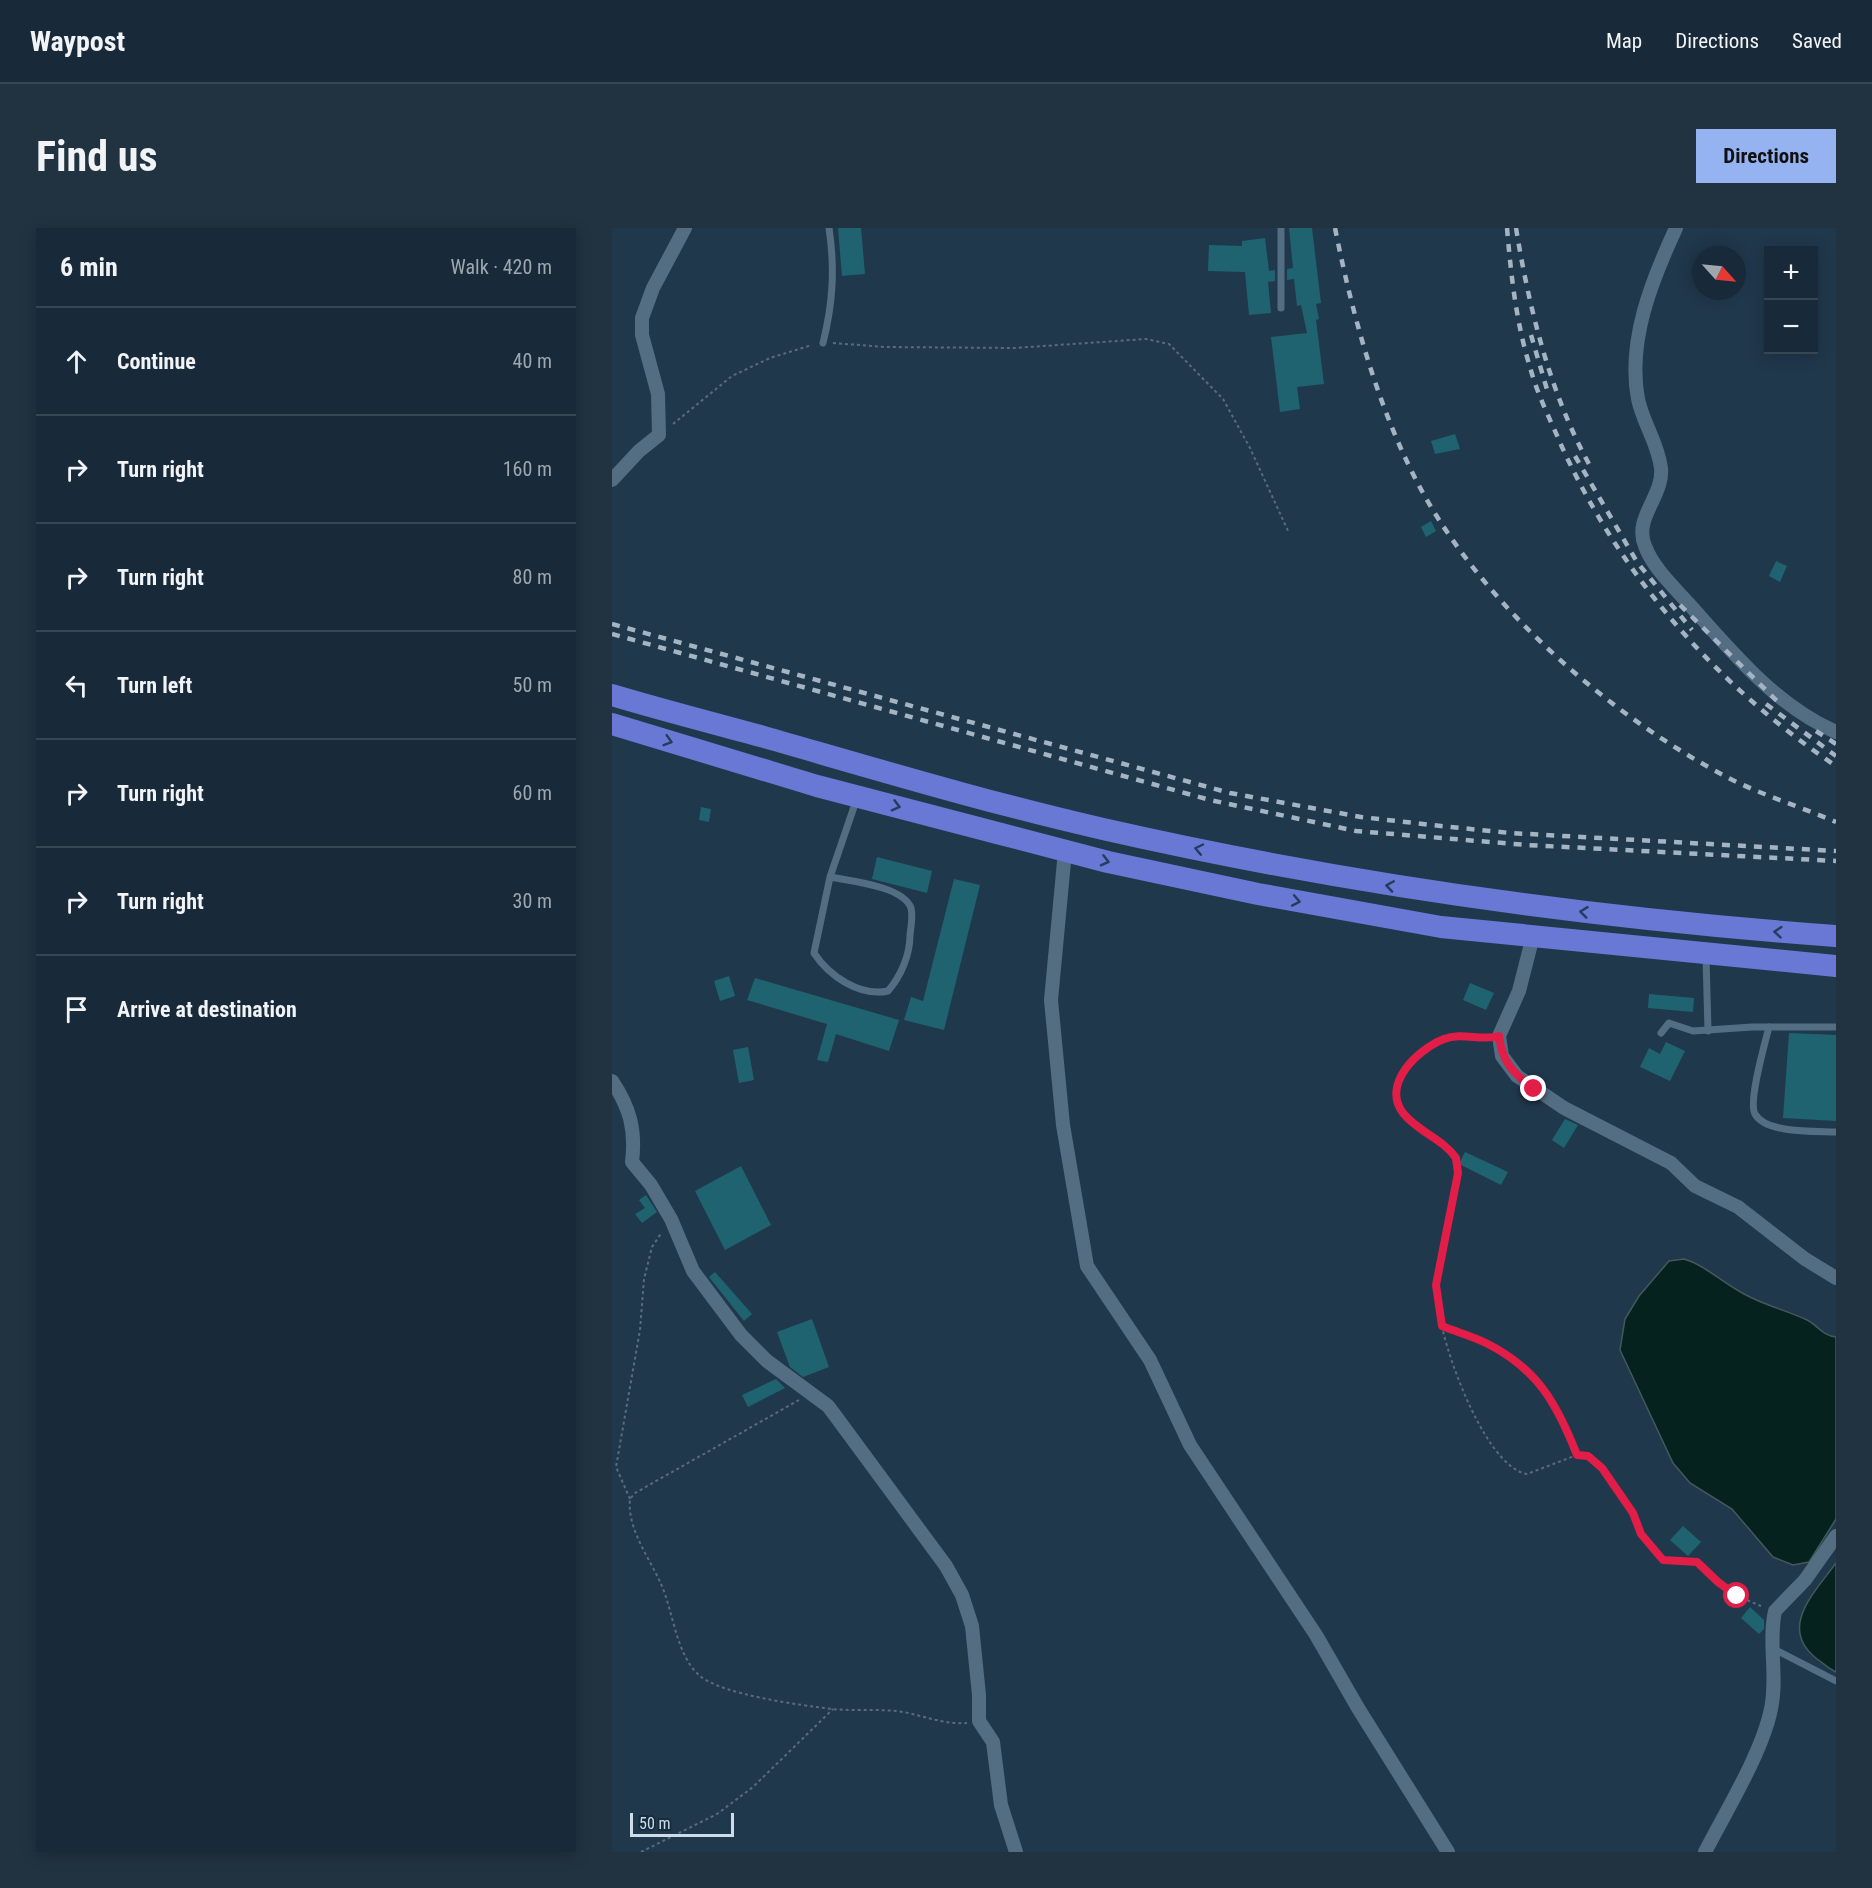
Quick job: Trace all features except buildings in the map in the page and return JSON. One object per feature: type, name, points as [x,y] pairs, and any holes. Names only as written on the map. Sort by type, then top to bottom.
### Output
[{"type":"highway","points":[[612,695],[1101,829],[1270,864],[1469,898],[1662,922],[1836,936]]},
{"type":"highway","points":[[612,724],[817,786],[1065,850],[1226,887],[1441,927],[1836,966]]},
{"type":"street","points":[[612,480],[639,451],[659,435],[658,394],[642,335],[642,318],[652,288],[685,228]]},
{"type":"street","points":[[1676,228],[1662,258],[1635,350],[1634,373],[1639,402],[1656,448],[1661,470],[1660,484],[1642,530],[1645,546],[1667,580],[1734,654],[1771,689],[1812,722],[1836,732]]},
{"type":"street","points":[[1065,850],[1051,1000],[1063,1125],[1087,1266],[1150,1360],[1190,1445],[1316,1635],[1358,1708],[1448,1852]]},
{"type":"street","points":[[1533,936],[1519,991],[1499,1036],[1504,1061],[1517,1076],[1564,1108],[1671,1163],[1695,1186],[1738,1207],[1805,1259],[1836,1278]]},
{"type":"street","points":[[612,1081],[632,1117],[635,1140],[632,1162],[651,1185],[671,1219],[693,1271],[741,1335],[767,1361],[828,1406],[946,1566],[962,1595],[972,1626],[978,1676],[979,1721],[993,1742],[1001,1804],[1016,1852]]},
{"type":"street","points":[[1705,1852],[1757,1748],[1771,1710],[1774,1685],[1775,1611],[1805,1580],[1836,1536]]},
{"type":"lane","points":[[823,342],[832,308],[834,261],[830,228]]},
{"type":"lane","points":[[1281,228],[1281,308]]},
{"type":"lane","points":[[830,878],[889,890],[903,898],[911,908],[910,944],[899,979],[888,991],[867,990],[841,981],[821,964],[814,953],[830,878],[857,795]]},
{"type":"lane","points":[[1706,954],[1708,1031]]},
{"type":"lane","points":[[1661,1034],[1664,1026],[1669,1023],[1693,1031],[1769,1027],[1836,1028]]},
{"type":"lane","points":[[1769,1027],[1753,1100],[1754,1113],[1760,1120],[1786,1129],[1836,1132]]},
{"type":"lane","points":[[1774,1649],[1836,1681]]},
{"type":"path","points":[[659,435],[732,376],[770,358],[823,342],[885,347],[1014,348],[1156,339],[1168,344],[1222,399],[1250,448],[1289,533]]},
{"type":"path","points":[[1499,1036],[1483,1039],[1460,1036],[1444,1039],[1413,1059],[1403,1071],[1395,1097],[1402,1111],[1456,1158],[1458,1173],[1436,1285],[1442,1326],[1473,1416],[1486,1438],[1509,1466],[1527,1474],[1577,1455],[1588,1456],[1602,1468],[1633,1513],[1641,1534],[1663,1560],[1697,1562],[1737,1596],[1775,1611]]},
{"type":"path","points":[[671,1219],[652,1247],[644,1280],[640,1330],[616,1467],[630,1499],[632,1525],[663,1587],[677,1636],[691,1665],[700,1676],[734,1691],[833,1709],[896,1711],[954,1724],[979,1721]]},
{"type":"path","points":[[1442,1326],[1496,1348],[1538,1381],[1560,1414],[1577,1455]]},
{"type":"path","points":[[630,1499],[635,1493],[809,1394]]},
{"type":"path","points":[[641,1852],[717,1814],[753,1787],[833,1709]]},
{"type":"shaded area","points":[[1684,1259],[1744,1294],[1805,1319],[1827,1334],[1836,1337],[1836,1519],[1809,1562],[1793,1565],[1773,1557],[1732,1509],[1690,1483],[1673,1463],[1620,1350],[1625,1319],[1639,1296],[1669,1261]]},
{"type":"shaded area","points":[[1836,1563],[1836,1672],[1828,1668],[1805,1647],[1800,1635],[1800,1623],[1810,1598]]},
{"type":"railway","points":[[1335,228],[1359,330],[1393,430],[1423,493],[1450,536],[1481,577],[1516,617],[1554,654],[1594,689],[1637,721],[1680,750],[1736,782],[1836,822]]},
{"type":"railway","points":[[1507,228],[1518,316],[1533,377],[1562,447],[1613,541],[1677,626],[1713,664],[1751,701],[1836,766]]},
{"type":"railway","points":[[1516,228],[1527,289],[1552,379],[1575,437],[1589,464]]},
{"type":"railway","points":[[1531,335],[1548,393]]},
{"type":"railway","points":[[1575,456],[1637,562],[1692,630]]},
{"type":"railway","points":[[1680,605],[1782,706]]},
{"type":"railway","points":[[612,624],[1230,793],[1361,817],[1510,833],[1836,851]]},
{"type":"railway","points":[[612,634],[1210,800],[1356,831],[1527,845],[1836,861]]},
{"type":"railway","points":[[1766,704],[1836,756]]},
{"type":"railway","points":[[1816,731],[1836,744]]},
{"type":"route","points":[[1534,1089],[1517,1076],[1504,1061],[1499,1036],[1483,1039],[1460,1036],[1444,1039],[1413,1059],[1398,1081],[1395,1097],[1402,1111],[1420,1130],[1443,1144],[1456,1158],[1458,1173],[1436,1285],[1442,1326],[1496,1348],[1523,1367],[1550,1396],[1577,1455],[1588,1456],[1602,1468],[1633,1513],[1641,1534],[1663,1560],[1697,1562],[1737,1596]]}]
